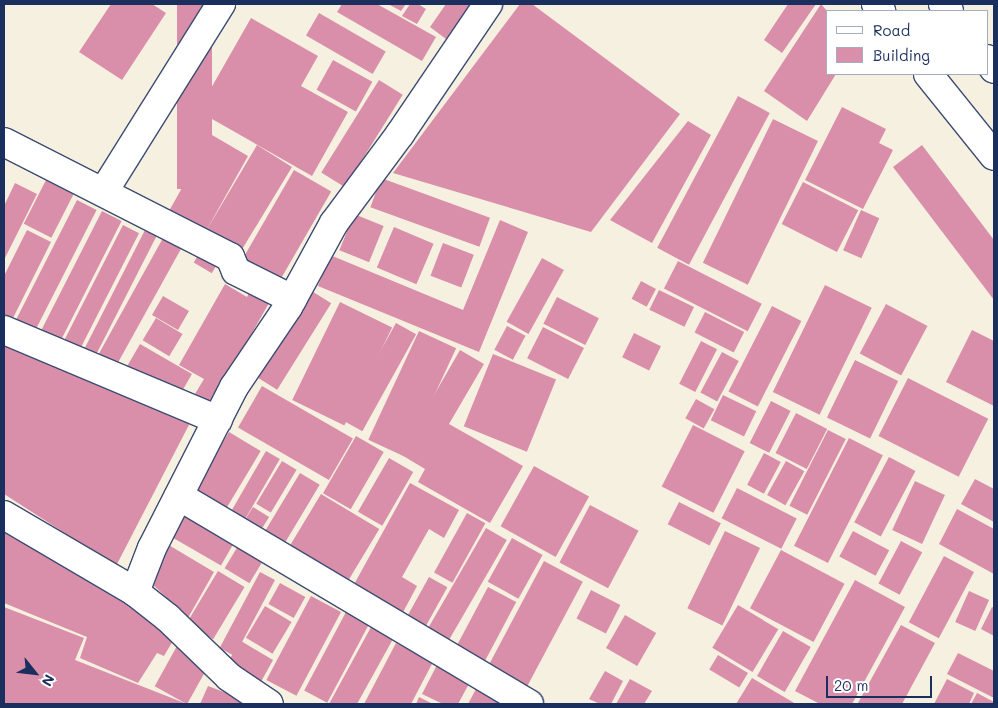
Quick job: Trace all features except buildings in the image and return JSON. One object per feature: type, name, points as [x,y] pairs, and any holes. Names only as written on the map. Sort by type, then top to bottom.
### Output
[{"type":"main road","points":[[104,191],[221,4]]},
{"type":"main road","points":[[135,592],[152,548],[234,387],[292,299],[334,223],[400,134],[488,4]]},
{"type":"main road","points":[[929,75],[994,156]]},
{"type":"main road","points":[[4,142],[104,191],[230,257],[236,271],[292,299]]},
{"type":"main road","points":[[4,330],[218,420]]},
{"type":"main road","points":[[180,496],[529,704]]},
{"type":"main road","points":[[4,515],[135,592],[168,618],[229,677],[269,704]]}]
